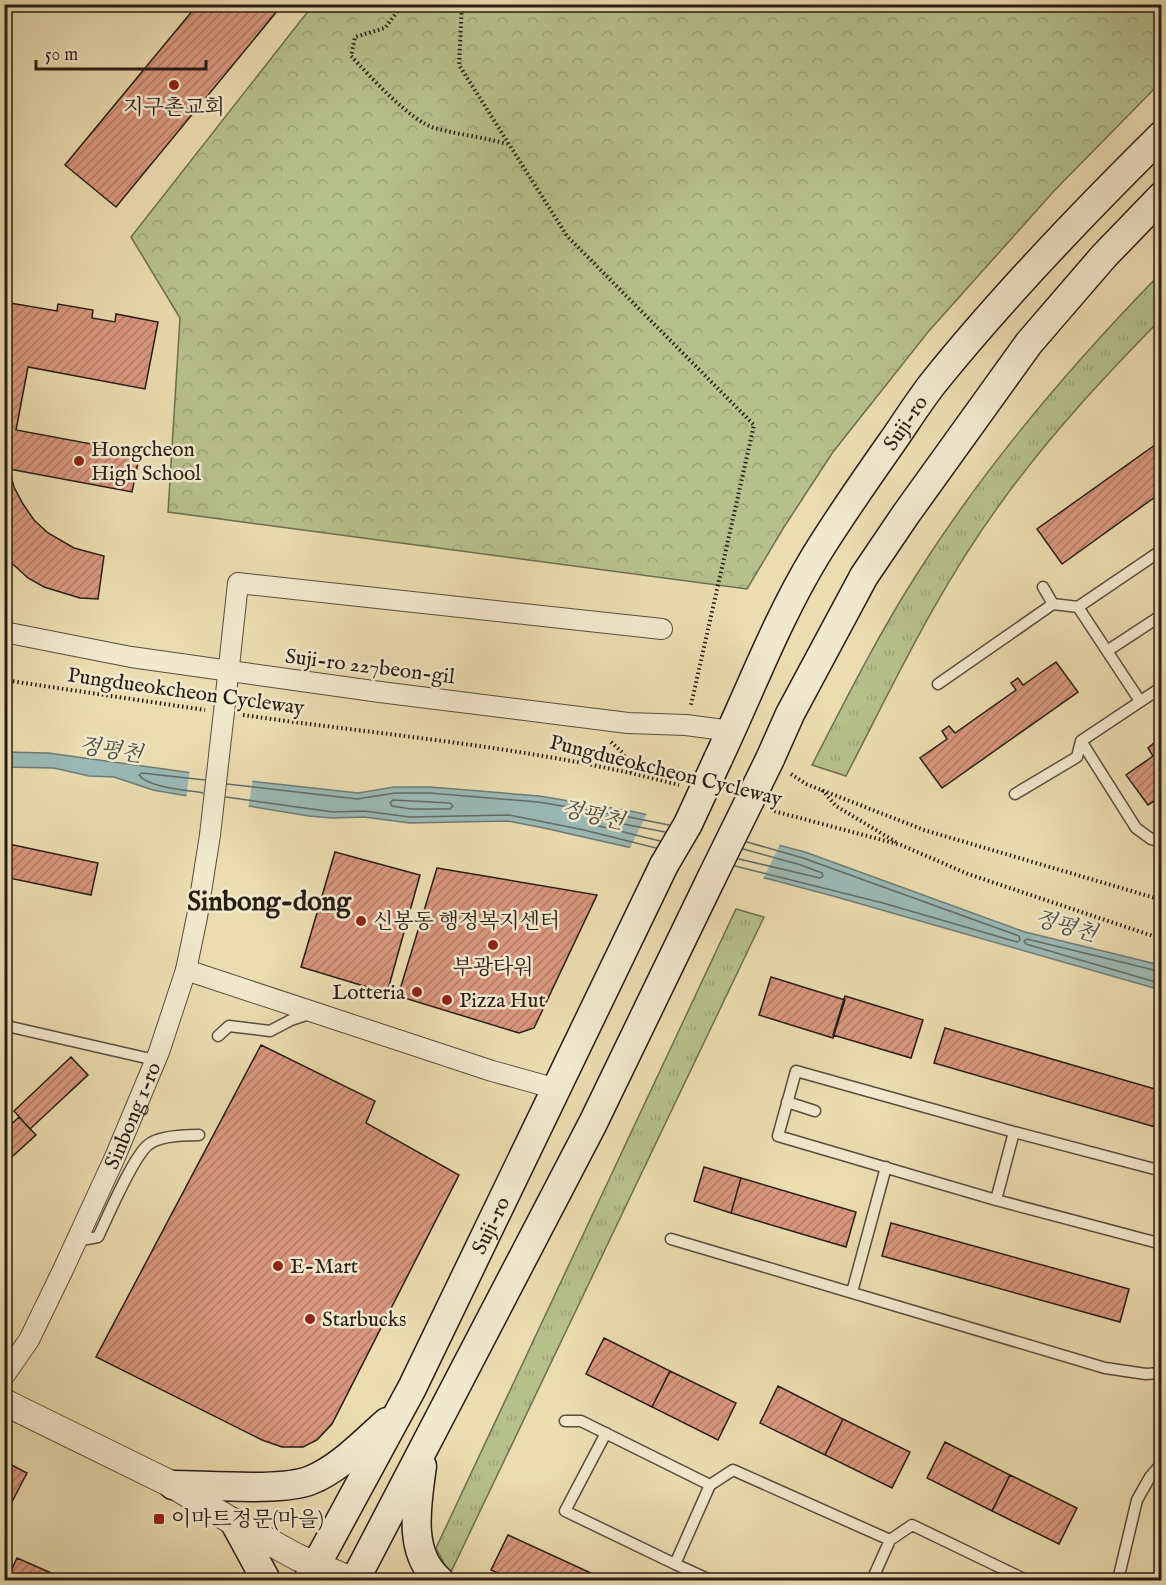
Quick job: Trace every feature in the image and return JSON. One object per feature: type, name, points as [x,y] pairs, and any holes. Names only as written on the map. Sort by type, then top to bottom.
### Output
[{"type":"main road","name":"Suji-ro","points":[[312,1573],[417,1377],[664,865],[688,824],[782,619],[815,556],[855,494],[933,383],[1093,203],[1161,135]]},
{"type":"main road","points":[[770,759],[790,714],[864,576],[900,523],[1029,343],[1104,256],[1161,196]]},
{"type":"main road","name":"Suji-ro","points":[[353,1581],[593,1123],[770,759]]},
{"type":"main road","points":[[173,1485],[264,1486],[290,1485],[310,1481],[336,1465],[398,1413]]},
{"type":"main road","points":[[424,1446],[416,1525],[419,1550],[433,1576],[439,1581]]},
{"type":"main road","points":[[235,1523],[266,1581]]},
{"type":"street","points":[[228,671],[238,583],[662,629]]},
{"type":"street","name":"Suji-ro 227beon-gil","points":[[4,632],[131,657],[228,671],[628,723],[686,725],[732,731]]},
{"type":"street","name":"Sinbong 1-ro","points":[[4,1376],[29,1340],[115,1156],[155,1060],[186,970],[210,835],[228,671]]},
{"type":"street","points":[[186,970],[492,1071],[557,1089]]},
{"type":"street","points":[[4,1402],[173,1485],[297,1557],[312,1573],[353,1581]]},
{"type":"lane","points":[[938,684],[1053,604],[1078,607],[1161,550]]},
{"type":"lane","points":[[1043,586],[1053,604]]},
{"type":"lane","points":[[1078,607],[1140,701]]},
{"type":"lane","points":[[1107,651],[1161,615]]},
{"type":"lane","points":[[1015,794],[1077,757],[1082,741],[1161,687]]},
{"type":"lane","points":[[1082,741],[1137,828],[1161,842]]},
{"type":"lane","points":[[218,1036],[229,1026],[270,1031],[291,1020],[315,1012]]},
{"type":"lane","points":[[4,1028],[11,1027],[155,1060]]},
{"type":"lane","points":[[1161,1171],[796,1071],[777,1136],[996,1200],[1161,1244]]},
{"type":"lane","points":[[787,1102],[814,1111]]},
{"type":"lane","points":[[996,1200],[1014,1132]]},
{"type":"lane","points":[[76,1241],[98,1237],[137,1158],[149,1143],[182,1136],[199,1136]]},
{"type":"lane","points":[[852,1292],[886,1167]]},
{"type":"lane","points":[[671,1239],[1105,1368],[1146,1374],[1161,1373]]},
{"type":"lane","points":[[565,1421],[581,1421],[710,1485]]},
{"type":"lane","points":[[606,1433],[565,1511],[710,1581]]},
{"type":"lane","points":[[1118,1581],[1137,1500],[1161,1463]]},
{"type":"lane","points":[[675,1564],[710,1485],[733,1470],[890,1540]]},
{"type":"lane","points":[[872,1581],[890,1540],[912,1525],[1026,1581]]},
{"type":"path","points":[[403,4],[386,28],[355,37],[351,56],[401,106],[432,128],[481,136],[508,144]]},
{"type":"path","points":[[462,4],[459,65],[567,237],[754,425],[686,725]]},
{"type":"path","name":"Pungdueokcheon Cycleway","points":[[4,680],[206,710]]},
{"type":"path","name":"Pungdueokcheon Cycleway","points":[[241,715],[534,753],[606,767],[681,786]]},
{"type":"path","points":[[770,759],[806,784],[924,830],[1161,900]]},
{"type":"path","points":[[821,790],[836,806],[901,845]]},
{"type":"path","name":"Pungdueokcheon Cycleway","points":[[769,810],[901,845],[968,874],[1161,939]]},
{"type":"green space","points":[[313,5],[1161,5],[1161,82],[1054,191],[928,332],[833,452],[747,589],[168,512],[180,318],[131,237]]},
{"type":"green space","points":[[1161,273],[1161,319],[1059,429],[980,532],[938,600],[846,776],[812,765],[901,600],[970,496],[1030,418],[1094,344]]},
{"type":"green space","points":[[736,909],[764,917],[450,1574],[436,1548]]},
{"type":"water","name":"정평천","points":[[4,752],[48,753],[258,782],[358,793],[394,787],[430,787],[539,796],[630,811],[733,833],[805,852],[1025,932],[1156,964],[1161,966],[1161,990],[769,879],[544,828],[508,821],[410,823],[364,817],[309,816],[153,790],[114,777],[89,776],[54,768],[5,767]]},
{"type":"pier","points":[[190,769],[253,778],[248,810],[186,799]]},
{"type":"pier","points":[[648,811],[781,842],[762,881],[629,850]]},
{"type":"building","name":"지구촌교회","points":[[198,4],[283,4],[116,207],[65,165]]},
{"type":"building","points":[[4,302],[57,311],[58,304],[93,310],[92,318],[115,322],[116,314],[158,322],[145,389],[28,367],[16,430],[140,453],[132,492],[9,469],[14,487],[23,504],[34,520],[48,533],[74,548],[104,556],[98,599],[80,598],[44,587],[28,578],[4,556],[4,407],[12,364],[4,363]]},
{"type":"building","points":[[1162,440],[1162,492],[1062,564],[1037,529]]},
{"type":"building","points":[[1056,662],[1078,692],[942,788],[920,758],[947,739],[942,731],[949,726],[955,733],[1016,690],[1011,683],[1018,678],[1023,685]]},
{"type":"building","points":[[1155,742],[1162,750],[1162,796],[1148,805],[1126,775],[1153,756],[1148,748]]},
{"type":"building","points":[[4,843],[98,863],[91,895],[4,877]]},
{"type":"building","name":"신봉동 행정복지센터","points":[[335,852],[420,875],[387,993],[301,967]]},
{"type":"building","name":"부광타워","points":[[437,868],[597,895],[534,1028],[519,1033],[398,996]]},
{"type":"building","points":[[771,977],[845,1000],[833,1038],[759,1015]]},
{"type":"building","points":[[845,996],[923,1020],[911,1058],[833,1035]]},
{"type":"building","points":[[945,1028],[1162,1091],[1162,1129],[934,1063]]},
{"type":"building","name":"E-Mart","points":[[261,1045],[375,1101],[366,1123],[459,1175],[332,1424],[317,1440],[303,1447],[282,1447],[262,1440],[96,1357]]},
{"type":"building","points":[[71,1057],[88,1075],[30,1129],[14,1111]]},
{"type":"building","points":[[19,1117],[36,1135],[4,1164],[4,1131]]},
{"type":"building","points":[[704,1167],[741,1178],[731,1213],[694,1201]]},
{"type":"building","points":[[741,1178],[856,1212],[846,1247],[731,1213]]},
{"type":"building","points":[[891,1223],[1129,1289],[1120,1322],[882,1256]]},
{"type":"building","points":[[604,1338],[670,1371],[652,1407],[586,1374]]},
{"type":"building","points":[[670,1371],[736,1403],[718,1440],[652,1407]]},
{"type":"building","points":[[778,1386],[843,1419],[825,1455],[760,1423]]},
{"type":"building","points":[[843,1419],[910,1452],[892,1488],[825,1455]]},
{"type":"building","points":[[945,1442],[1010,1475],[992,1511],[927,1478]]},
{"type":"building","points":[[4,1461],[27,1473],[4,1517]]},
{"type":"building","points":[[1010,1475],[1077,1508],[1059,1544],[992,1511]]},
{"type":"building","points":[[508,1535],[606,1580],[513,1580],[491,1570]]},
{"type":"building","points":[[17,1558],[67,1580],[7,1580]]},
{"type":"place","name":"지구촌교회","points":[[174,85]]},
{"type":"place","name":"Hongcheon High School","points":[[79,461]]},
{"type":"place","name":"신봉동 행정복지센터","points":[[361,921]]},
{"type":"place","name":"부광타워","points":[[493,945]]},
{"type":"place","name":"Lotteria","points":[[417,992]]},
{"type":"place","name":"Pizza Hut","points":[[447,1000]]},
{"type":"place","name":"E-Mart","points":[[278,1266]]},
{"type":"place","name":"Starbucks","points":[[310,1319]]},
{"type":"place","name":"이마트정문(마을)","points":[[159,1519]]},
{"type":"district","name":"Sinbong-dong","points":[[269,901]]}]
